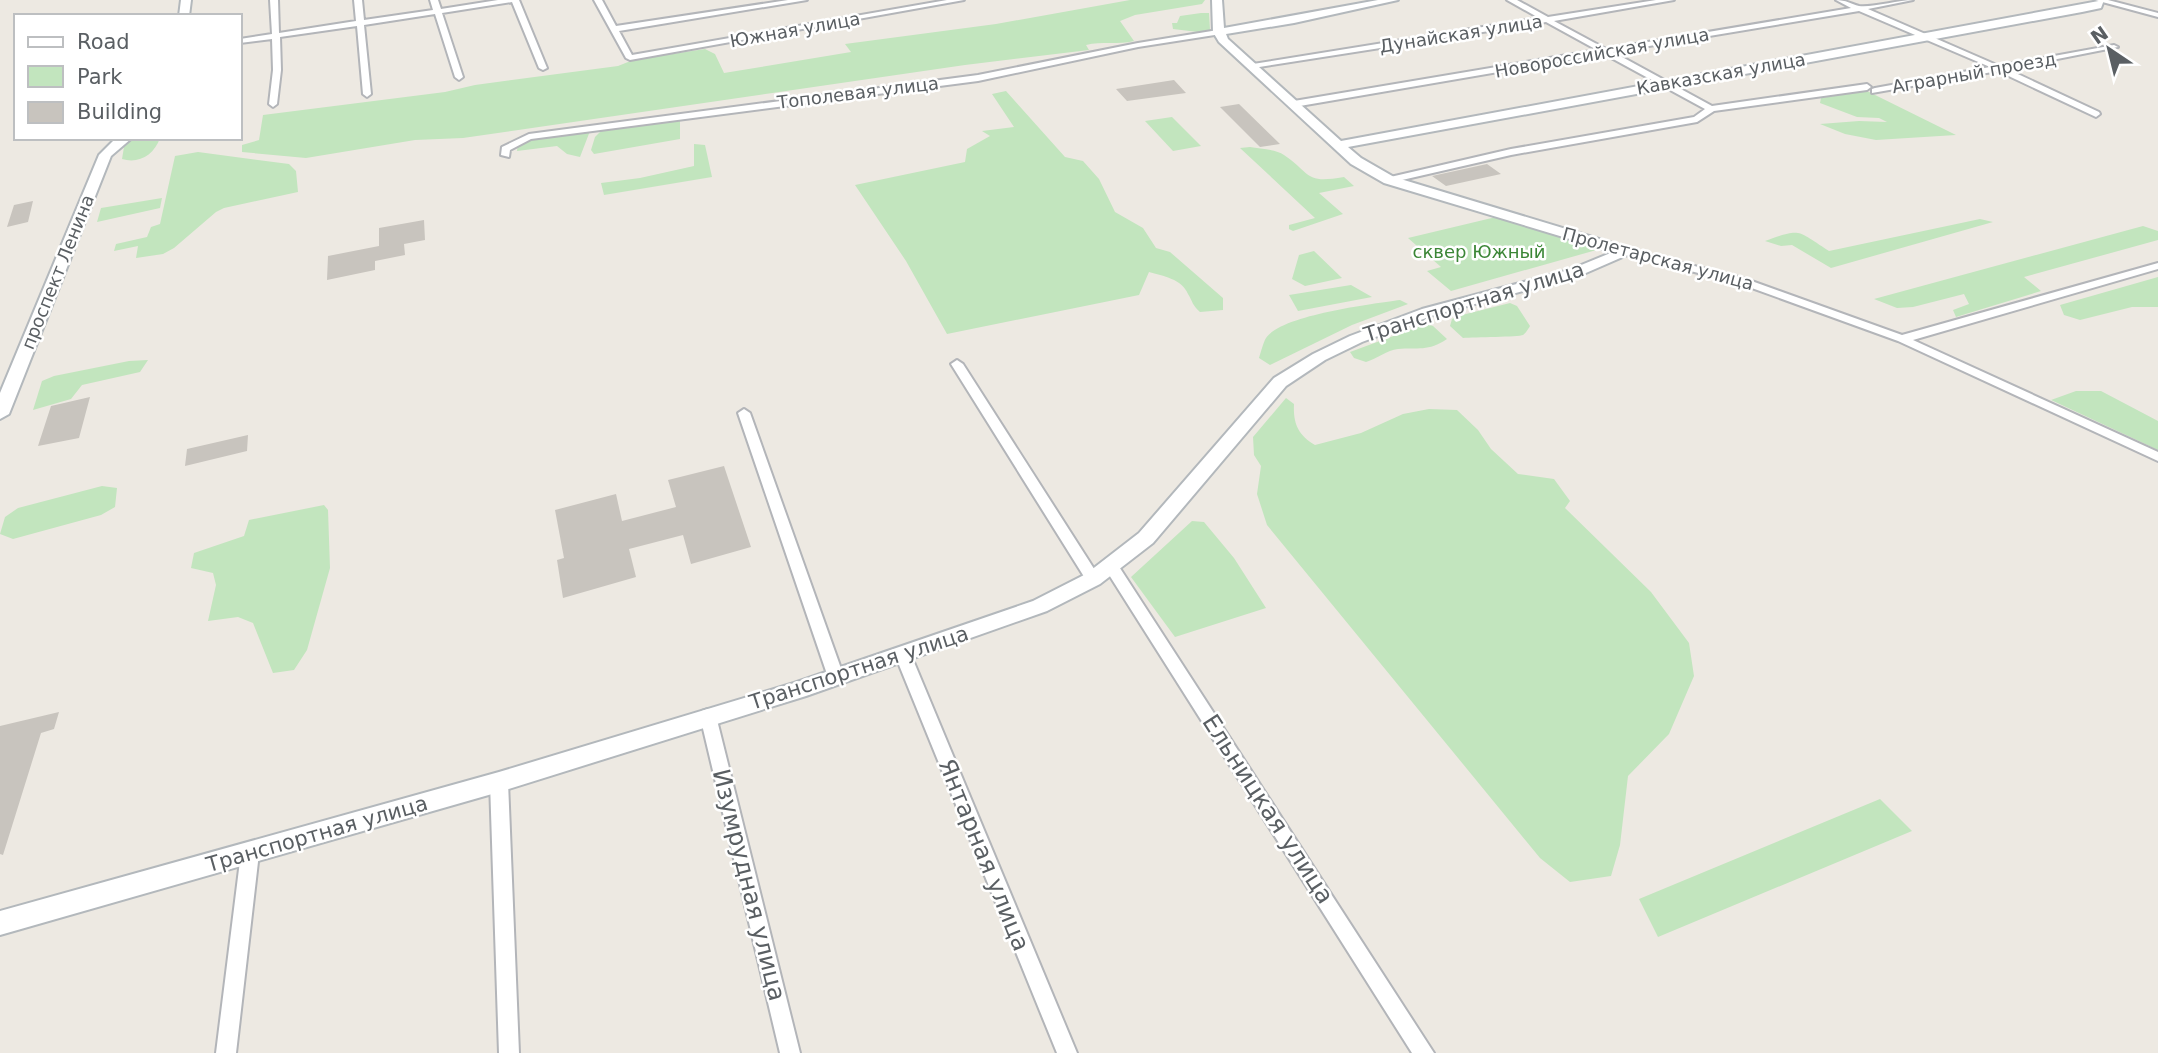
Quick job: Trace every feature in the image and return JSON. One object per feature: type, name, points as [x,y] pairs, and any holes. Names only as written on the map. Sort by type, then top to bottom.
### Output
[{"type":"street","points":[[273,104],[277,70],[274,0]]},
{"type":"street","points":[[358,0],[367,94]]},
{"type":"street","points":[[434,0],[458,77]]},
{"type":"street","points":[[242,41],[514,0],[543,68]]},
{"type":"street","points":[[598,0],[614,29],[803,0]]},
{"type":"street","name":"Южная улица","points":[[614,29],[630,58],[960,0]]},
{"type":"street","points":[[1217,0],[1218,32],[1393,0]]},
{"type":"street","points":[[1511,0],[1712,109]]},
{"type":"street","name":"Дунайская улица","points":[[1253,66],[1670,0]]},
{"type":"street","points":[[1840,0],[1998,68],[2096,114]]},
{"type":"street","name":"Новороссийская улица","points":[[1294,104],[1909,0]]},
{"type":"street","points":[[2099,0],[2158,15]]},
{"type":"street","name":"Кавказская улица","points":[[1338,145],[2082,9],[2097,6],[2099,0]]},
{"type":"street","name":"Пролетарская улица","points":[[1218,32],[1223,40],[1356,161],[1389,180],[1628,252],[1742,281],[1902,339],[2158,457]]},
{"type":"street","name":"Тополевая улица","points":[[506,155],[505,149],[529,137],[978,78],[1138,45],[1218,32]]},
{"type":"street","name":"Аграрный проезд","points":[[1389,180],[1511,152],[1697,119],[1712,109],[1871,89],[2114,47]]},
{"type":"street","name":"проспект Ленина","points":[[0,414],[105,155],[122,140]]},
{"type":"street","name":"Транспортная улица","points":[[0,923],[499,782],[836,677],[1040,606],[1093,579],[1146,538],[1280,382],[1319,357],[1356,339],[1428,312],[1574,273],[1628,252]]},
{"type":"street","points":[[1902,339],[2158,266]]},
{"type":"street","points":[[957,364],[1093,579]]},
{"type":"street","points":[[744,413],[836,677]]},
{"type":"street","name":"Ельницкая улица","points":[[1111,566],[1424,1053]]},
{"type":"street","name":"Янтарная улица","points":[[903,655],[1067,1053]]},
{"type":"street","name":"Изумрудная улица","points":[[708,716],[790,1053]]},
{"type":"street","points":[[499,782],[509,1053]]},
{"type":"street","points":[[226,1053],[250,853]]},
{"type":"green space","points":[[1130,0],[1205,0],[1202,4],[1135,15],[1120,21],[1134,41],[1086,45],[1089,50],[965,65],[463,138],[415,140],[306,158],[242,152],[242,145],[259,140],[263,115],[445,92],[475,85],[618,66],[633,60],[705,49],[715,54],[724,73],[851,52],[845,44],[996,24]]},
{"type":"green space","points":[[1209,13],[1210,30],[1198,32],[1173,29],[1172,23],[1177,23],[1180,16]]},
{"type":"green space","points":[[1006,91],[1065,157],[1083,161],[1099,179],[1115,212],[1143,228],[1156,248],[1170,252],[1223,298],[1223,310],[1200,312],[1181,285],[1172,279],[1149,272],[1139,295],[947,334],[906,261],[855,185],[965,162],[967,149],[990,136],[982,131],[1014,127],[992,94]]},
{"type":"green space","points":[[1867,91],[1956,135],[1876,140],[1845,134],[1820,124],[1887,122],[1879,118],[1857,117],[1820,103],[1821,98]]},
{"type":"green space","points":[[1172,117],[1201,146],[1173,151],[1145,121]]},
{"type":"green space","points":[[680,119],[680,139],[594,154],[591,150],[595,137],[603,129]]},
{"type":"green space","points":[[590,131],[580,157],[567,154],[557,146],[517,151],[518,143],[534,138]]},
{"type":"green space","points":[[131,140],[159,140],[150,153],[140,159],[122,159],[124,147]]},
{"type":"green space","points":[[694,144],[705,145],[712,177],[604,195],[601,183],[694,166]]},
{"type":"green space","points":[[1250,147],[1281,153],[1315,178],[1344,177],[1354,186],[1319,193],[1343,214],[1293,231],[1289,229],[1289,225],[1315,218],[1240,148]]},
{"type":"green space","points":[[198,152],[289,164],[296,171],[298,192],[224,208],[163,254],[136,258],[138,246],[114,251],[116,244],[147,237],[151,227],[160,224],[175,156]]},
{"type":"green space","points":[[162,198],[160,208],[97,222],[101,208]]},
{"type":"green space","name":"сквер Южный","points":[[1496,217],[1600,249],[1451,291],[1427,271],[1441,267],[1408,238]]},
{"type":"green space","points":[[1980,219],[1993,222],[1831,268],[1792,245],[1781,246],[1765,241],[1798,233],[1829,251]]},
{"type":"green space","points":[[2143,226],[2158,231],[2158,240],[2024,277],[2041,291],[1956,317],[1953,310],[1969,304],[1964,294],[1913,307],[1897,308],[1874,299]]},
{"type":"green space","points":[[1314,251],[1342,278],[1305,286],[1292,279],[1299,255]]},
{"type":"green space","points":[[2158,277],[2158,307],[2132,307],[2080,320],[2064,315],[2060,305]]},
{"type":"green space","points":[[1351,285],[1372,297],[1298,311],[1289,295]]},
{"type":"green space","points":[[1400,300],[1408,304],[1352,325],[1270,365],[1259,358],[1266,338],[1289,323],[1328,312]]},
{"type":"green space","points":[[1510,303],[1517,306],[1530,326],[1523,335],[1463,338],[1450,326],[1452,319],[1458,316]]},
{"type":"green space","points":[[1426,324],[1433,326],[1447,339],[1428,347],[1394,350],[1366,362],[1354,358],[1350,352]]},
{"type":"green space","points":[[148,360],[140,372],[82,385],[71,399],[33,410],[42,381],[54,376],[129,361]]},
{"type":"green space","points":[[2076,391],[2101,391],[2158,421],[2158,450],[2051,400]]},
{"type":"green space","points":[[1286,398],[1294,404],[1294,417],[1301,433],[1315,445],[1361,433],[1403,414],[1429,409],[1457,410],[1478,430],[1491,449],[1518,474],[1554,479],[1570,501],[1565,508],[1651,592],[1689,643],[1694,676],[1669,734],[1628,776],[1620,845],[1611,876],[1570,882],[1540,858],[1267,525],[1257,494],[1261,466],[1254,455],[1253,437]]},
{"type":"green space","points":[[102,486],[117,488],[115,507],[101,515],[13,539],[0,534],[5,517],[18,508]]},
{"type":"green space","points":[[324,505],[328,510],[330,568],[307,650],[294,670],[273,673],[253,623],[238,617],[208,621],[216,585],[213,573],[191,568],[194,553],[244,536],[249,520]]},
{"type":"green space","points":[[1192,521],[1204,522],[1234,558],[1266,608],[1175,637],[1131,577]]},
{"type":"green space","points":[[1880,799],[1912,831],[1658,937],[1639,899]]},
{"type":"building","points":[[1174,80],[1186,93],[1127,101],[1116,89]]},
{"type":"building","points":[[1239,104],[1280,144],[1260,147],[1220,107]]},
{"type":"building","points":[[1487,164],[1501,174],[1446,186],[1432,176]]},
{"type":"building","points":[[33,201],[28,222],[7,227],[14,205]]},
{"type":"building","points":[[424,220],[425,240],[404,244],[405,255],[375,261],[375,270],[327,280],[328,256],[379,246],[379,228]]},
{"type":"building","points":[[90,397],[79,438],[38,446],[51,406]]},
{"type":"building","points":[[248,435],[247,451],[185,466],[187,449]]},
{"type":"building","points":[[724,466],[751,547],[691,564],[683,535],[629,549],[636,577],[563,598],[557,560],[564,558],[555,510],[616,494],[622,521],[676,507],[668,480]]},
{"type":"building","points":[[59,712],[54,729],[41,733],[3,855],[0,854],[0,726]]}]
